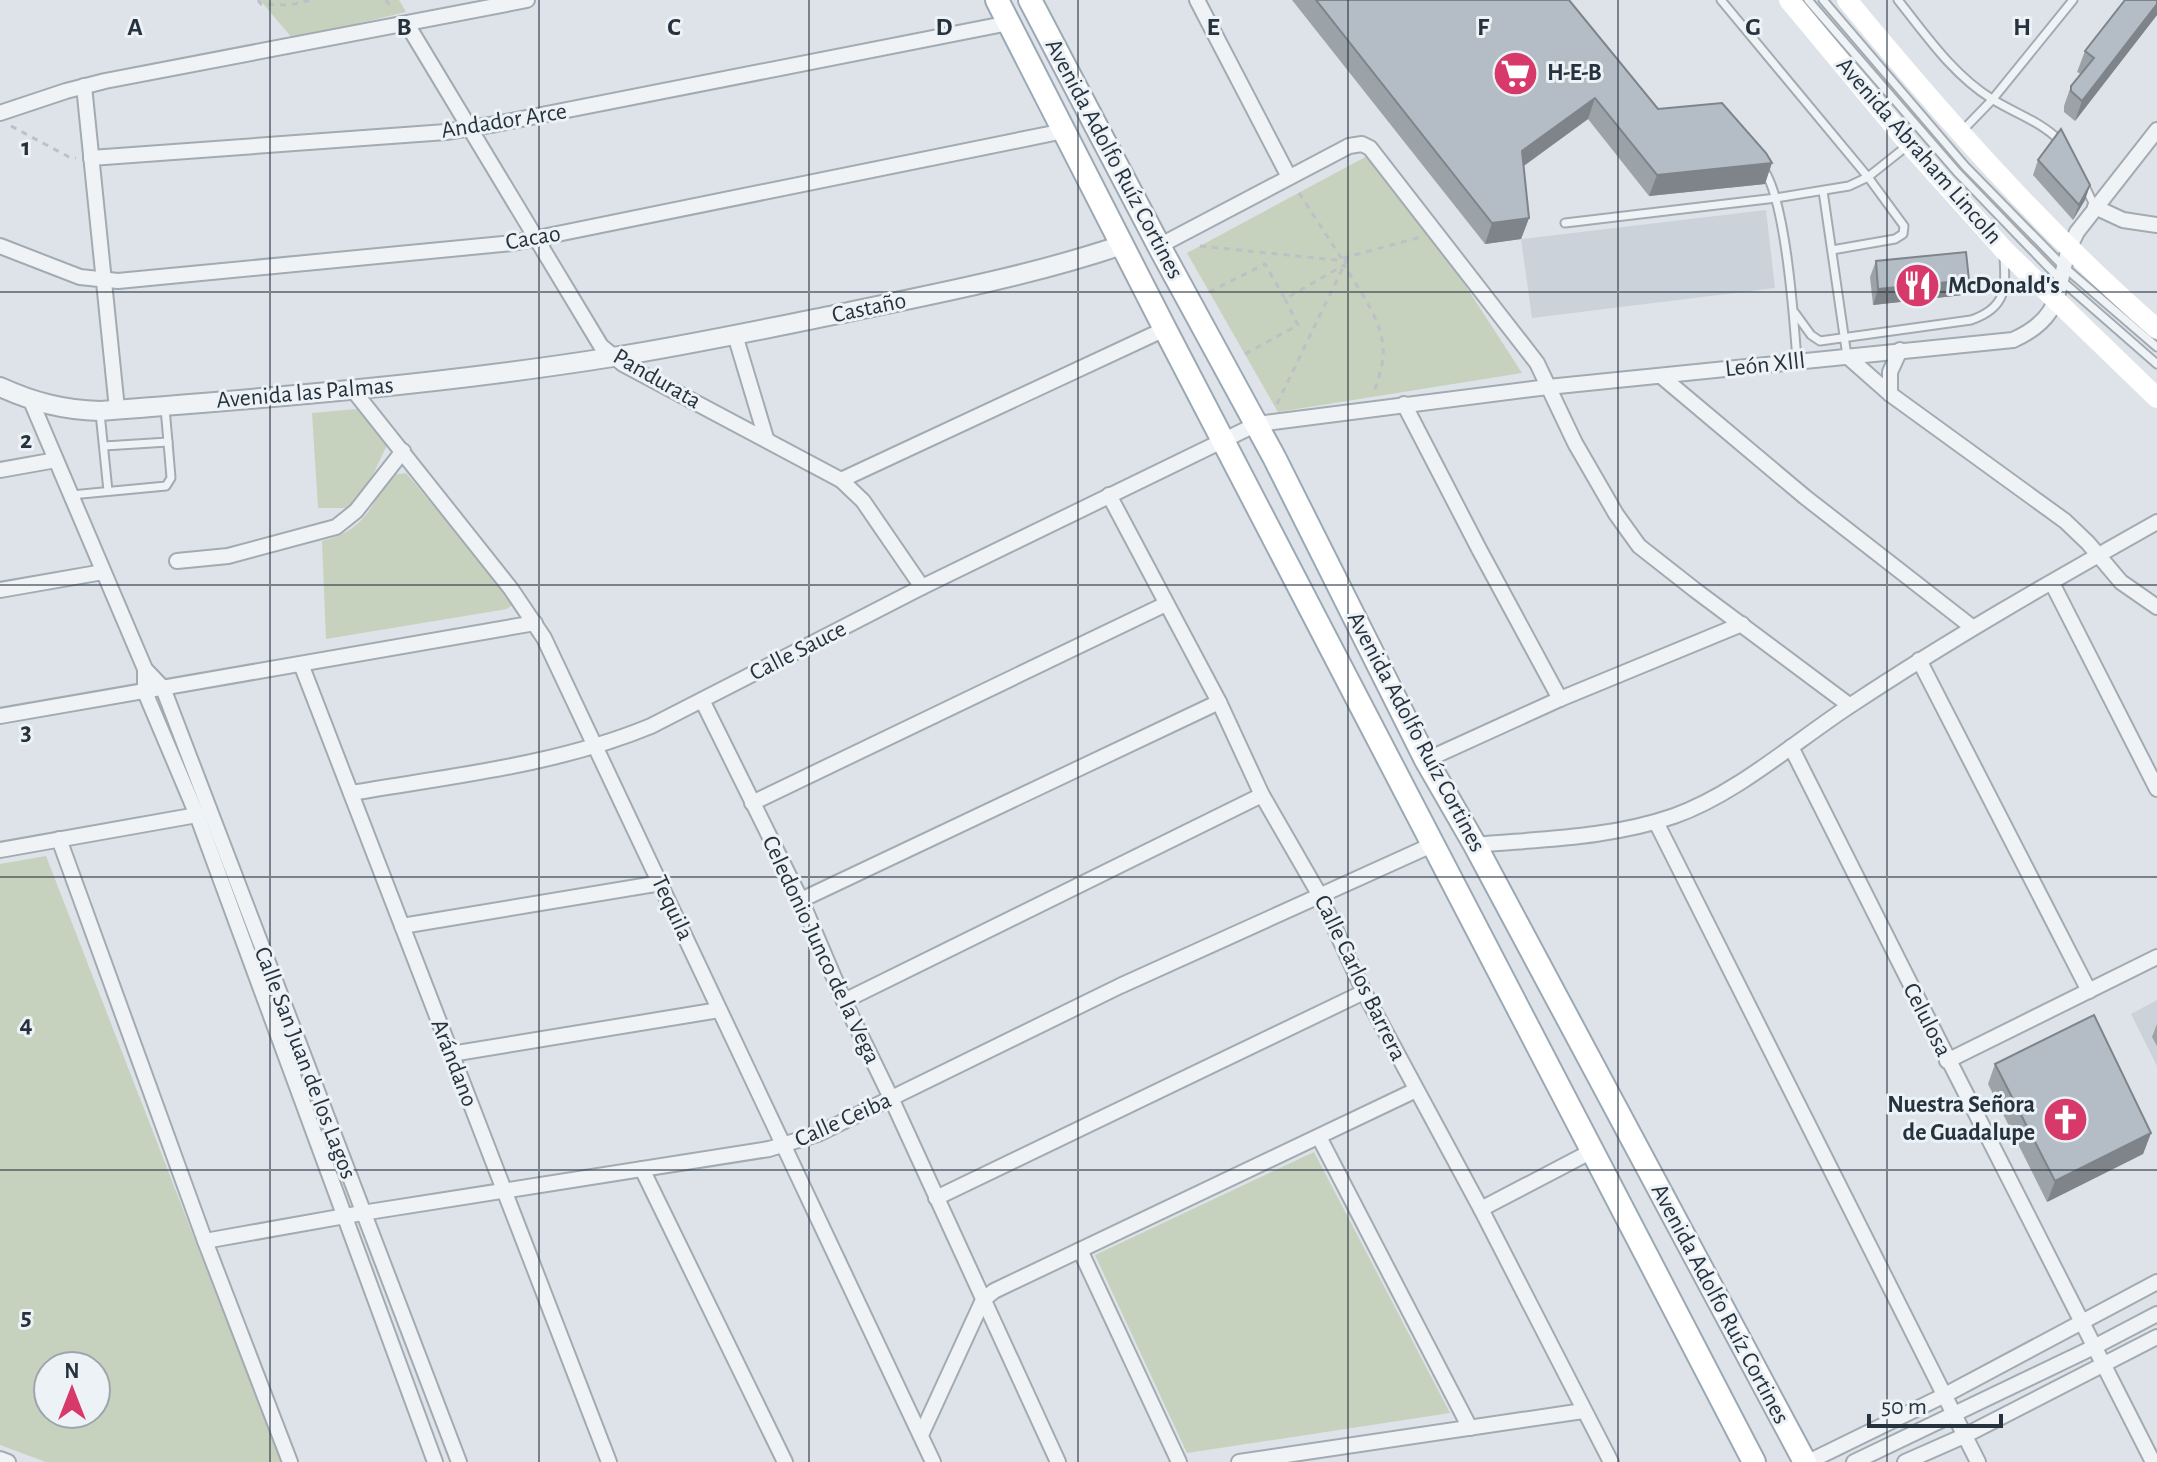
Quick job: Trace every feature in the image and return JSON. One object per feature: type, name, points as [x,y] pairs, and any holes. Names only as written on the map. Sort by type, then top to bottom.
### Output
[{"type":"main road","name":"Avenida Adolfo Ruíz Cortines","points":[[997,0],[1754,1462]]},
{"type":"main road","name":"Avenida Adolfo Ruíz Cortines","points":[[1030,0],[1257,424],[1426,760],[1475,845],[1807,1462]]},
{"type":"main road","name":"Avenida Abraham Lincoln","points":[[1789,0],[1909,144],[2004,250],[2157,398]]},
{"type":"main road","points":[[1847,0],[1961,132],[2065,266],[2157,329]]},
{"type":"street","points":[[0,113],[84,86],[527,0]]},
{"type":"street","points":[[1197,0],[1289,177]]},
{"type":"street","name":"Andador Arce","points":[[91,158],[470,128],[1009,23]]},
{"type":"street","name":"Pandurata","points":[[407,24],[594,334],[613,357],[841,480],[863,501],[922,587]]},
{"type":"street","points":[[84,86],[104,281],[108,410]]},
{"type":"street","name":"León Xlll","points":[[1223,438],[1257,424],[1404,404],[2013,340],[2041,324],[2056,303],[2077,232],[2157,130]]},
{"type":"street","name":"Cacao","points":[[0,246],[80,277],[104,281],[538,239],[1064,131]]},
{"type":"street","points":[[1159,246],[1349,146],[1362,144],[1374,151],[1537,363],[1570,435],[1627,531],[1655,560],[1849,705]]},
{"type":"street","points":[[2095,207],[2123,220],[2157,225]]},
{"type":"street","name":"Castaño","points":[[613,357],[735,335],[1037,271],[1122,245]]},
{"type":"street","points":[[841,480],[1165,329]]},
{"type":"street","points":[[735,335],[766,438]]},
{"type":"street","points":[[1890,394],[1890,372],[1900,350]]},
{"type":"street","points":[[1847,356],[1890,394],[2065,521],[2121,582],[2157,607]]},
{"type":"street","name":"Avenida las Palmas","points":[[0,387],[31,401],[62,408],[108,410],[353,390],[613,357]]},
{"type":"street","points":[[1661,376],[1805,497],[1972,627]]},
{"type":"street","name":"Tequila","points":[[353,390],[535,623],[661,883],[933,1462]]},
{"type":"street","name":"Calle San Juan de los Lagos","points":[[31,401],[145,669],[163,688],[459,1462]]},
{"type":"street","points":[[1404,404],[1560,699]]},
{"type":"street","name":"Calle Sauce","points":[[351,793],[522,763],[595,746],[651,726],[1223,438]]},
{"type":"street","points":[[177,561],[228,556],[279,540],[326,531],[348,519],[403,451]]},
{"type":"street","points":[[0,470],[56,460]]},
{"type":"street","name":"Calle Carlos Barrera","points":[[1109,495],[1219,702],[1262,795],[1319,894],[1364,992],[1481,1209],[1611,1462]]},
{"type":"street","points":[[1475,845],[1563,837],[1656,822],[1697,806],[1972,627],[2157,522]]},
{"type":"street","points":[[0,590],[103,572]]},
{"type":"street","points":[[2052,583],[2157,789]]},
{"type":"street","points":[[752,803],[1166,604]]},
{"type":"street","points":[[0,716],[535,623]]},
{"type":"street","points":[[1426,760],[1560,699],[1742,624]]},
{"type":"street","points":[[1919,660],[2089,991]]},
{"type":"street","name":"Arándano","points":[[301,664],[609,1462]]},
{"type":"street","name":"Calle San Juan de los Lagos","points":[[145,669],[145,692],[197,815],[435,1462]]},
{"type":"street","name":"Celedonio Junco de la Vega","points":[[702,700],[801,900],[844,1001],[1058,1462]]},
{"type":"street","points":[[801,900],[1219,702]]},
{"type":"street","name":"Celulosa","points":[[1791,747],[1947,1061],[2106,1364],[2153,1462]]},
{"type":"street","points":[[844,1001],[1262,795]]},
{"type":"street","points":[[0,850],[197,815]]},
{"type":"street","points":[[1656,822],[1978,1462]]},
{"type":"street","points":[[59,839],[205,1241],[290,1462]]},
{"type":"street","name":"Calle Ceiba","points":[[205,1241],[785,1146],[892,1100],[1120,986],[1434,844]]},
{"type":"street","points":[[402,926],[661,883]]},
{"type":"street","points":[[1947,1061],[2157,957]]},
{"type":"street","points":[[936,1198],[1364,992]]},
{"type":"street","points":[[451,1054],[719,1010]]},
{"type":"street","points":[[921,1435],[983,1300],[1006,1285],[1416,1090]]},
{"type":"street","points":[[1319,1137],[1470,1428]]},
{"type":"street","points":[[1481,1209],[1592,1151]]},
{"type":"street","points":[[642,1169],[785,1462]]},
{"type":"street","points":[[1080,1250],[1179,1462]]},
{"type":"street","points":[[1807,1462],[1945,1395],[2157,1282]]},
{"type":"street","points":[[1854,1462],[2157,1314]]},
{"type":"street","points":[[1905,1462],[1964,1436],[2157,1337]]},
{"type":"street","points":[[1239,1462],[1583,1411]]},
{"type":"street","points":[[0,1459],[8,1462]]},
{"type":"lane","points":[[1721,0],[1868,177],[1902,223],[1903,234],[1895,239],[1832,250]]},
{"type":"lane","points":[[1808,0],[1957,172],[2157,347]]},
{"type":"lane","points":[[1823,0],[1965,166],[2157,364]]},
{"type":"lane","points":[[1898,0],[1951,66],[1992,100],[2048,129],[2065,149]]},
{"type":"lane","points":[[1961,132],[1992,100],[2073,0]]},
{"type":"lane","points":[[1565,223],[1776,198],[1849,186],[1868,177],[1909,144]]},
{"type":"lane","points":[[1753,158],[1769,177],[1776,198],[1794,311],[1797,361]]},
{"type":"lane","points":[[2082,182],[2095,207]]},
{"type":"lane","points":[[1823,191],[1847,356]]},
{"type":"lane","points":[[1794,311],[1815,339],[1846,338],[1971,320],[1990,312],[2004,293],[2004,250]]},
{"type":"lane","points":[[71,495],[166,486],[171,478],[165,406]]},
{"type":"lane","points":[[108,410],[104,446],[108,491]]},
{"type":"lane","points":[[104,446],[168,442]]},
{"type":"path","points":[[258,0],[261,4],[289,5],[312,0]]},
{"type":"path","points":[[0,120],[69,157],[91,158]]},
{"type":"path","points":[[1276,408],[1345,258],[1299,193]]},
{"type":"path","points":[[1200,246],[1336,260],[1432,234]]},
{"type":"path","points":[[1209,292],[1265,264],[1298,325],[1245,354]]},
{"type":"path","points":[[1285,299],[1344,265]]},
{"type":"path","points":[[1344,265],[1377,323],[1383,341],[1383,359],[1372,398]]},
{"type":"shaded area","points":[[1766,210],[1775,288],[1532,318],[1521,239]]},
{"type":"shaded area","points":[[2157,1000],[2157,1066],[2131,1014]]},
{"type":"green space","points":[[260,0],[399,0],[406,12],[293,39]]},
{"type":"green space","points":[[1369,155],[1432,234],[1522,373],[1278,412],[1187,253]]},
{"type":"green space","points":[[357,409],[387,445],[371,479],[348,508],[318,508],[312,413]]},
{"type":"green space","points":[[406,473],[515,603],[507,609],[326,639],[322,541],[336,537],[357,524],[391,475]]},
{"type":"green space","points":[[46,856],[281,1462],[46,1462],[0,1445],[0,864]]},
{"type":"green space","points":[[1314,1152],[1450,1413],[1187,1453],[1095,1255]]},
{"type":"building","points":[[1316,0],[1569,0],[1658,109],[1722,103],[1772,163],[1657,175],[1595,98],[1522,151],[1529,218],[1492,223]]},
{"type":"building","points":[[2125,0],[2157,0],[2157,4],[2082,101],[2071,91],[2071,86],[2094,58],[2085,51]]},
{"type":"building","points":[[2061,129],[2090,185],[2079,205],[2038,160]]},
{"type":"building","points":[[1966,252],[1969,280],[1878,289],[1876,261]]},
{"type":"building","name":"Nuestra Señora de Guadalupe","points":[[2094,1015],[2151,1133],[2055,1181],[1995,1064]]},
{"type":"place","name":"H-E-B","points":[[1516,73]]},
{"type":"place","name":"McDonald's","points":[[1917,286]]},
{"type":"place","name":"Nuestra Señora de Guadalupe","points":[[2066,1119]]}]
